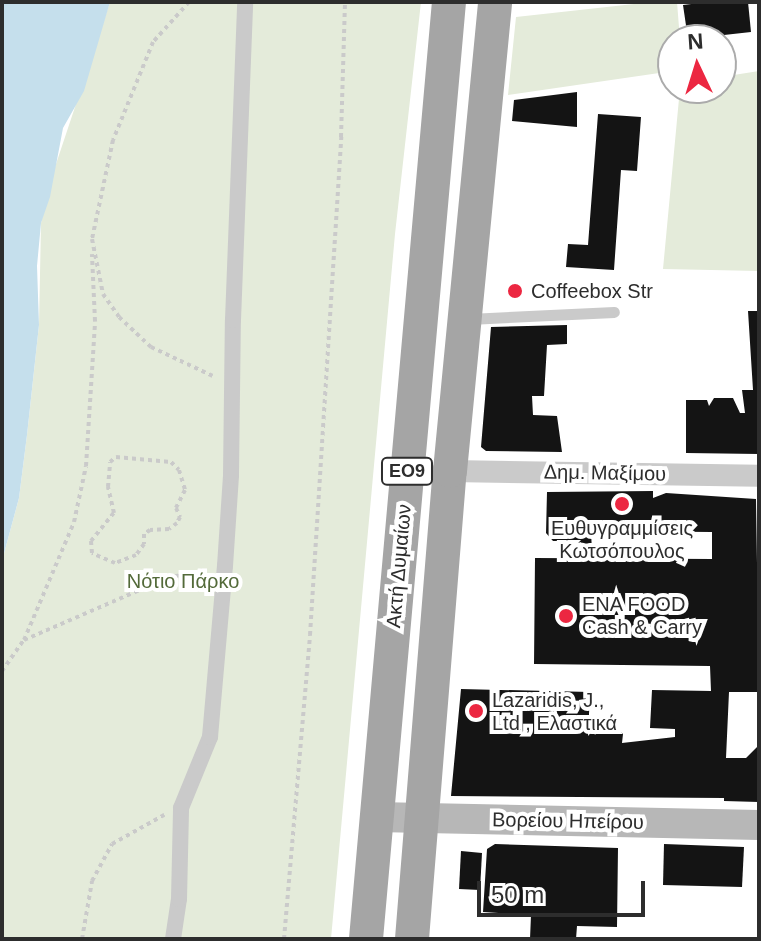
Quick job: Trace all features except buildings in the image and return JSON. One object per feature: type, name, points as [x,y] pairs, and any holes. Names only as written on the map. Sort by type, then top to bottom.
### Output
[{"type":"main road","name":"Ακτή Δυμαίων","points":[[366,939],[449,2]]},
{"type":"main road","name":"ΕΟ9","points":[[412,939],[450,471],[495,2]]},
{"type":"main road","name":"Βορείου Ηπείρου","points":[[376,817],[759,825]]},
{"type":"street","points":[[173,939],[179,899],[181,808],[210,737],[225,566],[245,2]]},
{"type":"street","name":"Δημ. Μαξίμου","points":[[450,471],[759,476]]},
{"type":"lane","points":[[464,319],[614,312]]},
{"type":"path","points":[[2,671],[24,640],[74,522],[86,466],[95,321],[92,239],[113,140],[153,42],[189,2]]},
{"type":"path","points":[[284,939],[311,620],[341,137],[345,2]]},
{"type":"path","points":[[92,239],[103,294],[119,317],[151,347],[233,385]]},
{"type":"path","points":[[116,457],[171,462],[179,470],[185,490],[176,508],[180,517],[177,523],[169,529],[150,530],[144,534],[144,544],[136,555],[115,563],[92,553],[91,541],[114,513],[108,487],[110,462],[116,457]]},
{"type":"path","points":[[24,640],[167,578],[225,566]]},
{"type":"path","points":[[82,939],[92,881],[112,844],[150,821],[181,808]]},
{"type":"green space","name":"Νότιο Πάρκο","points":[[110,2],[421,2],[395,234],[331,939],[2,939],[2,561],[19,498],[27,435],[39,325],[41,223],[53,173]]},
{"type":"green space","points":[[677,2],[679,24],[657,24],[657,73],[508,95],[516,17]]},
{"type":"green space","points":[[759,71],[759,271],[663,269],[678,104],[737,104],[737,74]]},
{"type":"water","points":[[2,2],[110,2],[84,91],[63,128],[50,197],[41,223],[37,266],[39,325],[27,435],[19,498],[2,561]]},
{"type":"place","name":"Coffeebox Str","points":[[515,291]]},
{"type":"place","name":"Ευθυγραμμίσεις Κωτσόπουλος","points":[[622,504]]},
{"type":"place","name":"ENA FOOD Cash & Carry","points":[[566,616]]},
{"type":"place","name":"Lazaridis, J., Ltd , Ελαστικά","points":[[476,711]]}]
